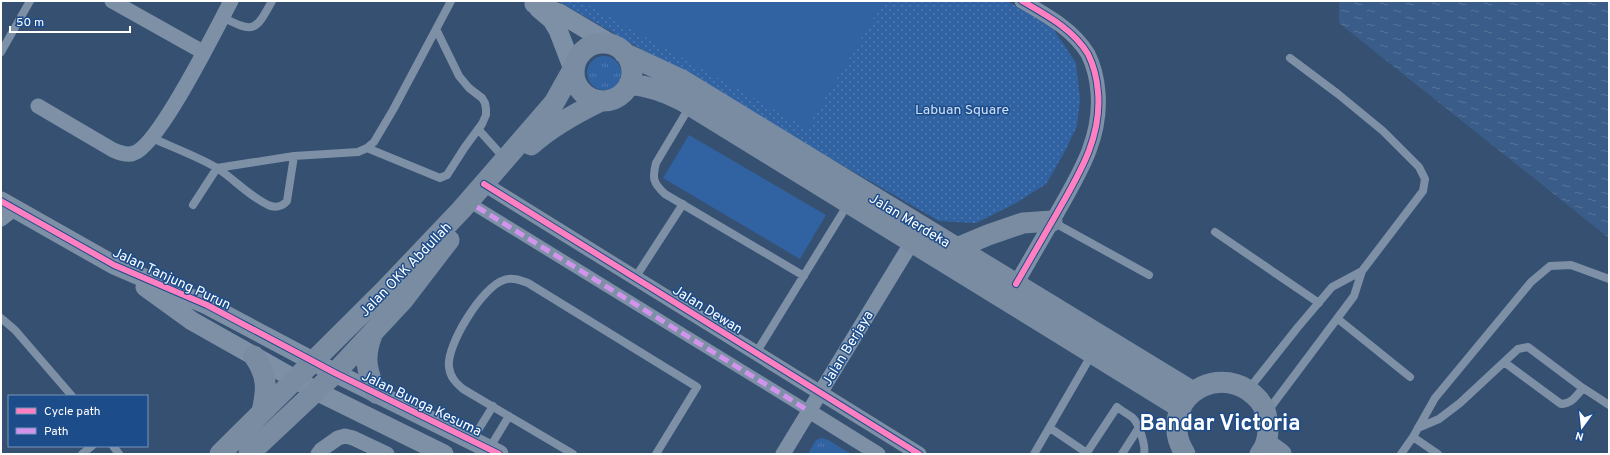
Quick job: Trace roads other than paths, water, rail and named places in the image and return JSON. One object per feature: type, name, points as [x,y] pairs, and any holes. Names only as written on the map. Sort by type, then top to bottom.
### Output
[{"type":"main road","points":[[604,43],[619,49],[629,59],[632,68],[629,84],[625,91],[618,97],[601,101],[592,99],[584,94],[578,87],[574,78],[573,69],[580,53],[587,47],[604,43]]},
{"type":"main road","name":"Jalan Merdeka","points":[[619,49],[682,80],[1016,284],[1187,400]]},
{"type":"main road","name":"Jalan OKK Abdullah","points":[[249,454],[335,373],[403,300],[452,236],[477,207],[505,159],[554,103],[573,69]]},
{"type":"main road","name":"Jalan Merdeka","points":[[629,84],[643,86],[671,95],[1092,353],[1187,400]]},
{"type":"main road","name":"Jalan OKK Abdullah","points":[[220,454],[384,291],[462,209],[488,187],[542,135],[579,112],[601,101]]},
{"type":"main road","points":[[957,248],[988,234],[1022,223],[1052,221]]},
{"type":"main road","points":[[373,332],[366,353],[366,364],[376,393]]},
{"type":"main road","points":[[254,356],[262,368],[266,381],[266,394],[262,412]]},
{"type":"main road","points":[[1185,454],[1177,431],[1177,419],[1187,400],[1206,384],[1220,382],[1235,383],[1248,390],[1259,400],[1266,413],[1269,450]]},
{"type":"street","points":[[112,1],[203,52]]},
{"type":"street","points":[[38,106],[113,150],[126,155],[135,153],[152,138],[175,103],[231,1]]},
{"type":"street","points":[[1016,284],[1080,173],[1092,147],[1098,124],[1099,102],[1097,77],[1088,54],[1071,34],[1056,21],[1022,1]]},
{"type":"street","name":"Jalan Merdeka","points":[[531,2],[559,13],[619,49]]},
{"type":"street","name":"Jalan Merdeka","points":[[531,2],[555,25],[573,69]]},
{"type":"street","name":"Jalan Dewan","points":[[488,187],[919,454]]},
{"type":"street","points":[[477,207],[878,454]]},
{"type":"street","name":"Jalan Tanjung Purun","points":[[5,210],[114,265],[207,305],[335,373]]},
{"type":"street","name":"Jalan Berjaya","points":[[783,454],[912,242]]},
{"type":"street","name":"Jalan Tanjung Purun","points":[[114,265],[192,321],[316,391]]},
{"type":"street","name":"Jalan Bunga Kesuma","points":[[335,373],[494,451]]},
{"type":"street","points":[[316,391],[444,454]]},
{"type":"street","points":[[318,454],[321,450],[338,438],[345,436],[353,438],[387,454]]},
{"type":"lane","points":[[1,52],[30,1]]},
{"type":"lane","points":[[222,17],[246,28],[253,27],[263,19],[272,1]]},
{"type":"lane","points":[[193,205],[217,168],[294,156],[358,152],[367,148],[374,142],[393,110],[451,1]]},
{"type":"lane","points":[[367,148],[431,176],[440,178],[448,175],[478,129],[486,115],[485,103],[482,98],[469,88],[459,76],[436,31]]},
{"type":"lane","points":[[1266,413],[1354,296],[1362,271],[1423,191],[1425,179],[1419,167],[1383,131],[1338,94],[1290,58]]},
{"type":"lane","points":[[690,106],[656,163],[654,180],[658,188],[664,194],[804,276]]},
{"type":"lane","points":[[478,129],[505,159]]},
{"type":"lane","points":[[152,138],[217,168],[255,197],[268,205],[276,207],[284,205],[287,201],[294,156]]},
{"type":"lane","points":[[756,353],[849,203]]},
{"type":"lane","points":[[635,278],[683,204]]},
{"type":"lane","points":[[1052,221],[1149,275]]},
{"type":"lane","points":[[1215,232],[1319,303]]},
{"type":"lane","points":[[1401,454],[1413,437],[1435,398],[1530,282],[1550,266],[1571,265],[1609,279]]},
{"type":"lane","points":[[1248,390],[1332,287],[1362,271]]},
{"type":"lane","points":[[573,454],[463,389],[451,375],[450,356],[458,334],[486,292],[504,280],[511,278],[528,283],[697,387],[656,454]]},
{"type":"lane","points":[[1,318],[15,330],[71,395]]},
{"type":"lane","points":[[1338,319],[1410,377]]},
{"type":"lane","points":[[1418,428],[1439,419],[1460,403],[1518,349],[1528,347],[1583,388],[1609,405]]},
{"type":"lane","points":[[1034,454],[1092,353]]},
{"type":"lane","points":[[1504,362],[1562,404],[1567,404],[1570,402],[1583,388]]},
{"type":"lane","points":[[472,440],[492,406]]},
{"type":"lane","points":[[1050,428],[1087,453],[1117,407],[1134,419],[1145,448],[1144,454]]},
{"type":"lane","points":[[494,451],[509,416]]},
{"type":"lane","points":[[1122,454],[1138,429]]},
{"type":"lane","points":[[1413,437],[1438,454]]},
{"type":"lane","points":[[82,454],[91,447]]},
{"type":"water","points":[[1339,1],[1609,1],[1609,238],[1339,23]]},
{"type":"district","name":"Bandar Victoria","points":[[1220,422]]},
{"type":"park label","name":"Labuan Square","points":[[962,109]]}]
